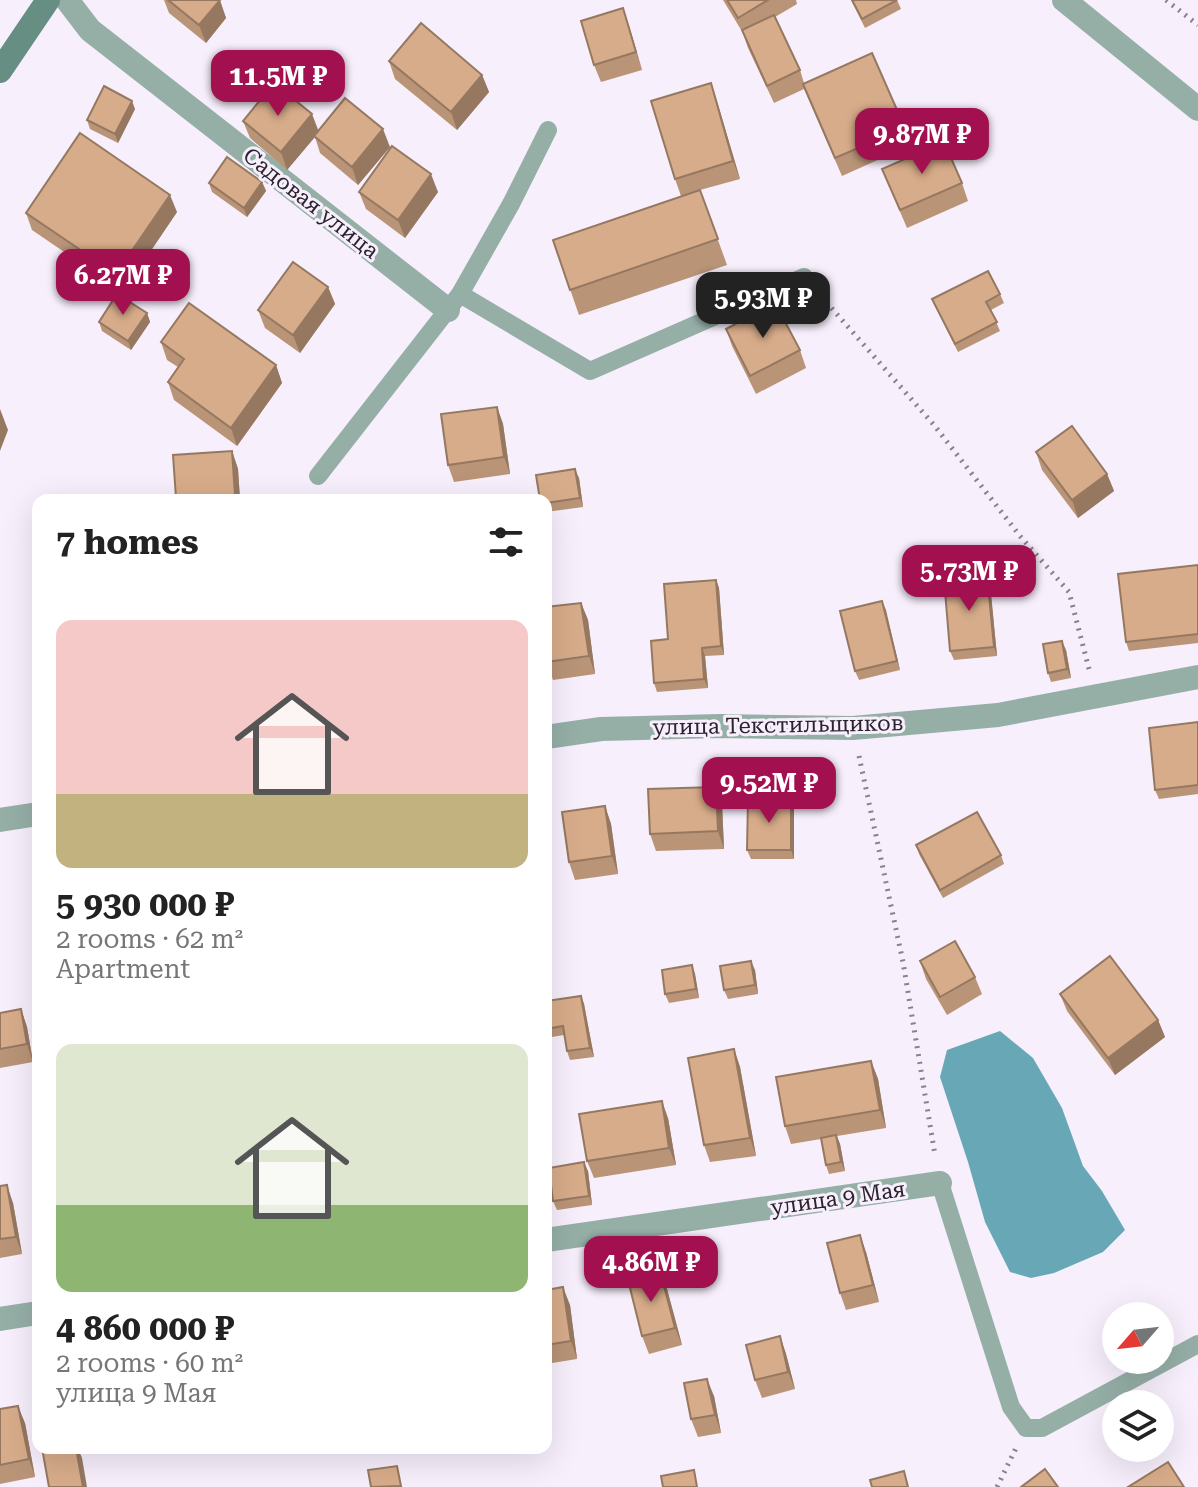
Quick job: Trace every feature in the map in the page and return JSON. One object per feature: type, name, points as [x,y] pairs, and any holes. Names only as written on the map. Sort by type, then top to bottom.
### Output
[{"type":"street","points":[[0,71],[48,0]]},
{"type":"street","name":"Садовая улица","points":[[67,0],[90,30],[454,302]]},
{"type":"street","points":[[1064,0],[1198,109]]},
{"type":"street","name":"улица Текстильщиков","points":[[552,736],[601,729],[660,727],[853,728],[998,715],[1198,677]]},
{"type":"street","points":[[0,820],[32,815]]},
{"type":"street","name":"улица 9 Мая","points":[[552,1239],[940,1183]]},
{"type":"street","points":[[0,1319],[32,1314]]},
{"type":"lane","points":[[318,476],[454,302],[511,204],[548,130]]},
{"type":"lane","points":[[454,302],[590,371],[804,277]]},
{"type":"lane","points":[[940,1183],[1011,1407],[1026,1428],[1042,1428],[1198,1344]]},
{"type":"path","points":[[1166,0],[1198,25]]},
{"type":"path","points":[[804,277],[934,425],[1020,536],[1069,592],[1097,697]]},
{"type":"path","points":[[853,728],[903,962],[940,1183]]},
{"type":"path","points":[[997,1487],[1026,1428]]},
{"type":"water","points":[[1000,1031],[1033,1058],[1062,1108],[1083,1166],[1125,1230],[1103,1252],[1054,1273],[1031,1278],[1010,1272],[985,1222],[940,1077],[947,1050]]},
{"type":"building","points":[[168,0],[220,0],[199,25]]},
{"type":"building","points":[[727,0],[768,0],[738,18]]},
{"type":"building","points":[[852,0],[897,0],[862,19]]},
{"type":"building","points":[[623,8],[636,52],[594,65],[581,21]]},
{"type":"building","points":[[774,15],[800,70],[767,86],[742,30]]},
{"type":"building","points":[[421,23],[482,75],[451,112],[389,61]]},
{"type":"building","points":[[872,53],[905,128],[835,158],[803,84]]},
{"type":"building","points":[[274,83],[312,114],[281,152],[243,121]]},
{"type":"building","points":[[711,83],[733,161],[675,179],[651,101]]},
{"type":"building","points":[[104,86],[132,101],[115,134],[87,120]]},
{"type":"building","points":[[345,98],[383,129],[352,167],[314,136]]},
{"type":"building","points":[[80,133],[170,195],[116,274],[26,213]]},
{"type":"building","points":[[944,142],[962,183],[900,210],[882,169]]},
{"type":"building","points":[[392,146],[431,174],[398,220],[359,192]]},
{"type":"building","points":[[227,157],[262,182],[244,208],[209,183]]},
{"type":"building","points":[[700,190],[718,239],[570,290],[553,240]]},
{"type":"building","points":[[293,262],[328,287],[293,335],[258,310]]},
{"type":"building","points":[[988,271],[1000,294],[986,302],[997,322],[955,344],[932,299]]},
{"type":"building","points":[[117,294],[147,313],[128,341],[99,322]]},
{"type":"building","points":[[189,303],[276,365],[231,428],[168,382],[184,359],[161,342]]},
{"type":"building","points":[[775,303],[800,350],[750,376],[726,329]]},
{"type":"building","points":[[497,407],[504,457],[448,465],[441,414]]},
{"type":"building","points":[[1072,426],[1107,474],[1072,500],[1036,452]]},
{"type":"building","points":[[232,451],[235,494],[176,494],[173,455]]},
{"type":"building","points":[[575,469],[580,498],[552,502],[552,494],[539,494],[536,475]]},
{"type":"building","points":[[1198,565],[1198,634],[1126,642],[1118,574]]},
{"type":"building","points":[[987,575],[994,647],[950,651],[944,579]]},
{"type":"building","points":[[716,580],[721,646],[702,648],[704,679],[654,683],[651,641],[668,639],[664,584]]},
{"type":"building","points":[[882,601],[897,661],[855,671],[840,611]]},
{"type":"building","points":[[581,603],[589,656],[552,661],[552,606]]},
{"type":"building","points":[[1062,641],[1067,669],[1048,673],[1043,644]]},
{"type":"building","points":[[1198,722],[1198,785],[1155,790],[1149,728]]},
{"type":"building","points":[[716,787],[718,831],[650,834],[648,789]]},
{"type":"building","points":[[748,800],[791,800],[791,850],[747,850]]},
{"type":"building","points":[[605,806],[612,856],[569,862],[562,812]]},
{"type":"building","points":[[977,812],[1001,855],[940,890],[916,845]]},
{"type":"building","points":[[955,941],[975,977],[940,997],[920,961]]},
{"type":"building","points":[[1110,956],[1158,1020],[1108,1058],[1060,994]]},
{"type":"building","points":[[751,961],[755,985],[724,990],[720,966]]},
{"type":"building","points":[[692,965],[696,989],[665,994],[662,970]]},
{"type":"building","points":[[581,996],[590,1048],[567,1051],[563,1026],[552,1028],[552,1000]]},
{"type":"building","points":[[21,1009],[27,1044],[0,1049],[0,1013]]},
{"type":"building","points":[[734,1049],[750,1138],[704,1145],[688,1058]]},
{"type":"building","points":[[871,1061],[880,1110],[785,1126],[776,1077]]},
{"type":"building","points":[[662,1101],[669,1148],[587,1161],[579,1114]]},
{"type":"building","points":[[836,1135],[841,1162],[826,1165],[821,1138]]},
{"type":"building","points":[[584,1162],[589,1196],[553,1201],[552,1167]]},
{"type":"building","points":[[7,1185],[16,1237],[0,1239],[0,1186]]},
{"type":"building","points":[[860,1235],[873,1285],[840,1293],[827,1243]]},
{"type":"building","points":[[660,1271],[675,1328],[642,1336],[628,1280]]},
{"type":"building","points":[[563,1287],[571,1341],[552,1344],[552,1289]]},
{"type":"building","points":[[780,1336],[788,1372],[755,1380],[746,1345]]},
{"type":"building","points":[[707,1379],[715,1415],[691,1419],[684,1383]]},
{"type":"building","points":[[18,1406],[29,1459],[0,1465],[0,1409]]},
{"type":"building","points":[[43,1454],[77,1454],[83,1487],[49,1487]]},
{"type":"building","points":[[1168,1462],[1184,1487],[1128,1487]]},
{"type":"building","points":[[397,1466],[401,1486],[371,1487],[368,1470]]},
{"type":"building","points":[[1045,1469],[1058,1487],[1021,1487]]},
{"type":"building","points":[[694,1470],[697,1487],[663,1487],[661,1476]]},
{"type":"building","points":[[904,1471],[908,1487],[872,1487],[870,1480]]}]
